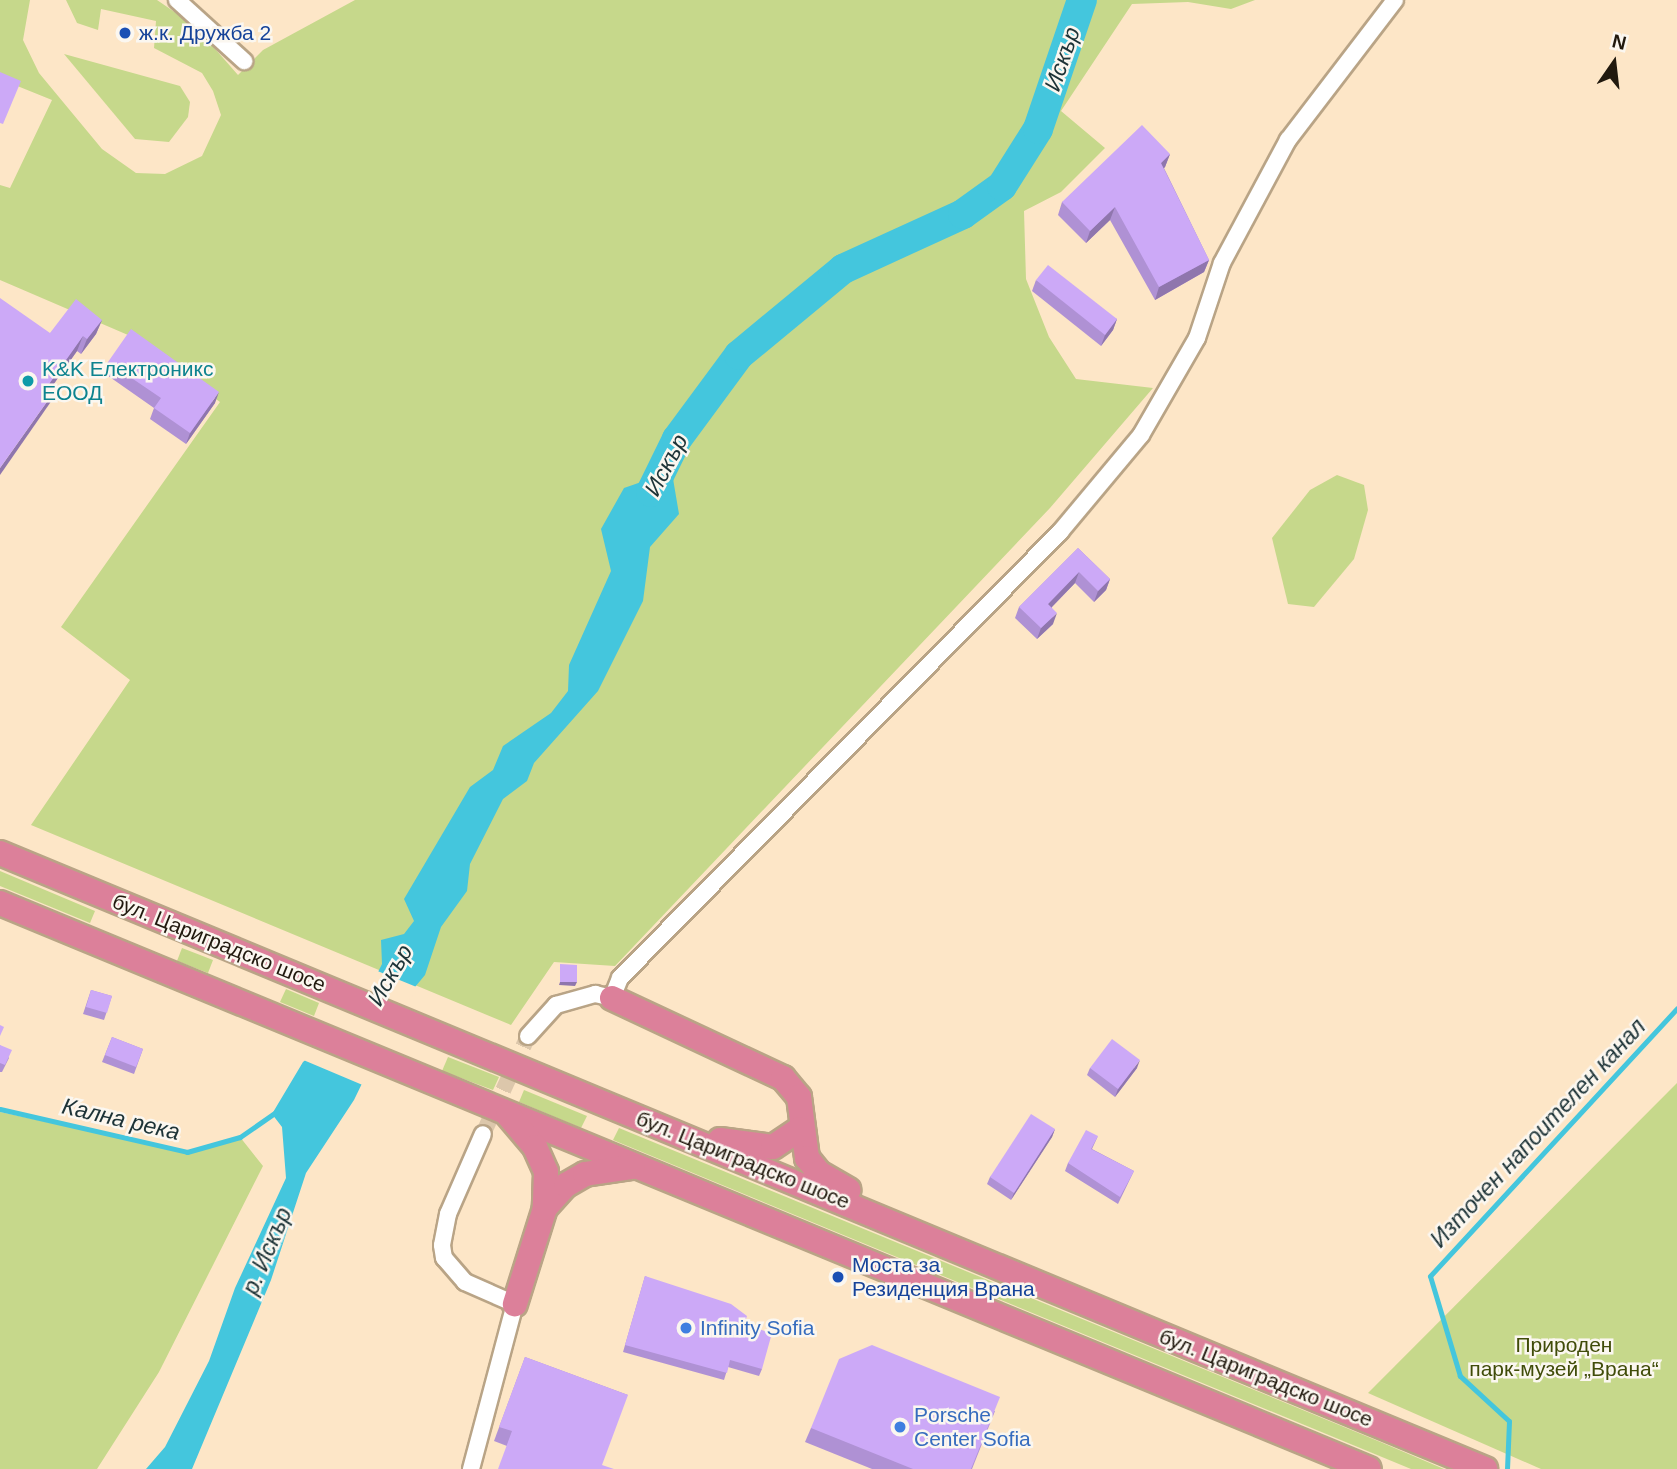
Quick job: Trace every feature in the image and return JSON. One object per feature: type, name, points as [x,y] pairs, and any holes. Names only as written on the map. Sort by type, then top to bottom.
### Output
[{"type":"highway","name":"бул. Цариградско шосе","points":[[0,853],[1476,1465]]},
{"type":"highway","name":"бул. Цариградско шосе","points":[[0,903],[1369,1469]]},
{"type":"highway","points":[[612,998],[783,1077],[799,1097],[800,1129],[807,1158],[819,1173],[928,1237]]},
{"type":"highway","points":[[505,1112],[541,1160],[545,1208],[515,1304]]},
{"type":"highway","points":[[668,1129],[762,1147],[783,1143],[800,1129]]},
{"type":"highway","points":[[545,1208],[566,1185],[585,1174],[637,1167]]},
{"type":"street","points":[[177,0],[244,61]]},
{"type":"street","points":[[528,1036],[556,1005],[595,994],[612,998],[620,978],[1060,532],[1141,435],[1198,338],[1222,263],[1287,140],[1395,0]]},
{"type":"street","points":[[471,1469],[515,1304],[464,1282],[444,1258],[442,1245],[448,1214],[482,1134]]},
{"type":"green space","points":[[0,0],[30,0],[23,40],[39,73],[102,149],[136,173],[165,174],[202,156],[221,115],[213,91],[202,73],[154,48],[156,21],[101,9],[98,30],[77,23],[66,0],[157,0],[195,26],[238,75],[263,50],[355,0],[1255,0],[1231,9],[1188,2],[1132,4],[1061,111],[1105,148],[1061,192],[1024,211],[1026,279],[1049,337],[1076,379],[1153,388],[1050,508],[615,966],[554,962],[511,1025],[31,825],[130,680],[61,627],[220,402],[128,335],[0,280],[0,185],[10,188],[52,100],[0,79]]},
{"type":"green space","points":[[64,54],[180,86],[190,102],[188,117],[169,142],[135,139]]},
{"type":"green space","points":[[1337,475],[1364,485],[1368,510],[1354,559],[1314,607],[1288,604],[1272,538],[1310,490]]},
{"type":"green space","points":[[0,871],[95,911],[90,923],[0,886]]},
{"type":"green space","points":[[182,948],[213,960],[208,973],[177,961]]},
{"type":"green space","points":[[286,989],[319,1003],[314,1016],[280,1002]]},
{"type":"green space","points":[[448,1057],[499,1077],[493,1090],[442,1071]]},
{"type":"green space","name":"Природен парк-музей „Врана“","points":[[1677,1083],[1677,1469],[1541,1469],[1368,1393]]},
{"type":"green space","points":[[524,1090],[587,1116],[581,1128],[519,1102]]},
{"type":"green space","points":[[0,1112],[187,1152],[240,1137],[263,1166],[159,1372],[97,1469],[0,1469]]},
{"type":"green space","points":[[619,1128],[1444,1469],[1411,1469],[613,1140]]},
{"type":"water","name":"р. Искър","points":[[669,455],[679,514],[650,547],[643,601],[598,691],[534,763],[527,781],[503,799],[470,864],[467,891],[441,927],[425,975],[400,1005],[354,1100],[306,1173],[271,1280],[192,1469],[146,1469],[165,1447],[209,1361],[235,1288],[286,1178],[282,1127],[272,1114],[303,1062],[356,1016],[382,964],[381,940],[404,934],[414,921],[404,899],[470,787],[493,770],[503,746],[551,713],[568,691],[569,665],[611,571],[601,529],[624,488],[647,480]]},
{"type":"pier","points":[[375,970],[419,988],[403,1007],[365,1086],[301,1059],[353,1014]]},
{"type":"building","points":[[0,72],[21,81],[3,124],[0,123]]},
{"type":"building","points":[[1142,125],[1170,154],[1161,163],[1209,260],[1159,287],[1115,207],[1090,231],[1062,202]]},
{"type":"building","points":[[1048,265],[1117,319],[1105,335],[1036,280]]},
{"type":"building","name":"K&K Електроникс ЕООД","points":[[0,298],[50,333],[76,299],[102,320],[87,339],[83,336],[49,384],[56,389],[0,468]]},
{"type":"building","points":[[131,329],[219,392],[190,433],[154,408],[161,398],[108,362]]},
{"type":"building","points":[[1078,548],[1110,579],[1098,591],[1079,572],[1048,604],[1057,613],[1041,628],[1019,607]]},
{"type":"building","points":[[560,964],[577,965],[577,982],[560,982]]},
{"type":"building","points":[[91,990],[112,996],[107,1013],[86,1007]]},
{"type":"building","points":[[112,1037],[143,1049],[136,1067],[105,1055]]},
{"type":"building","points":[[1112,1039],[1140,1060],[1118,1089],[1090,1068]]},
{"type":"building","points":[[0,1045],[12,1050],[5,1065],[0,1063]]},
{"type":"building","points":[[1031,1114],[1055,1129],[1014,1193],[990,1177]]},
{"type":"building","points":[[1086,1130],[1098,1136],[1091,1149],[1134,1171],[1120,1197],[1068,1163]]},
{"type":"building","name":"Infinity Sofia","points":[[645,1276],[731,1304],[747,1316],[744,1325],[772,1333],[762,1369],[730,1360],[727,1373],[625,1345]]},
{"type":"building","name":"Porsche Center Sofia","points":[[872,1345],[1000,1397],[971,1469],[913,1469],[811,1428],[839,1359]]},
{"type":"building","points":[[525,1357],[628,1395],[602,1465],[614,1469],[498,1469],[512,1431],[499,1427]]},
{"type":"waterway","name":"Искър","points":[[651,492],[677,439],[739,355],[843,269],[963,214],[1002,186],[1038,129],[1082,0]]},
{"type":"waterway","name":"Източен напоителен канал","points":[[1507,1469],[1509,1421],[1460,1376],[1430,1276],[1677,1008]]},
{"type":"waterway","name":"Кална река","points":[[0,1109],[187,1152],[240,1137],[276,1112]]},
{"type":"tunnel","points":[[483,1134],[528,1036]]},
{"type":"place","name":"ж.к. Дружба 2","points":[[125,33]]},
{"type":"place","name":"K&K Електроникс ЕООД","points":[[28,381]]},
{"type":"place","name":"Моста за Резиденция Врана","points":[[838,1277]]},
{"type":"place","name":"Infinity Sofia","points":[[686,1328]]},
{"type":"place","name":"Porsche Center Sofia","points":[[900,1427]]}]
